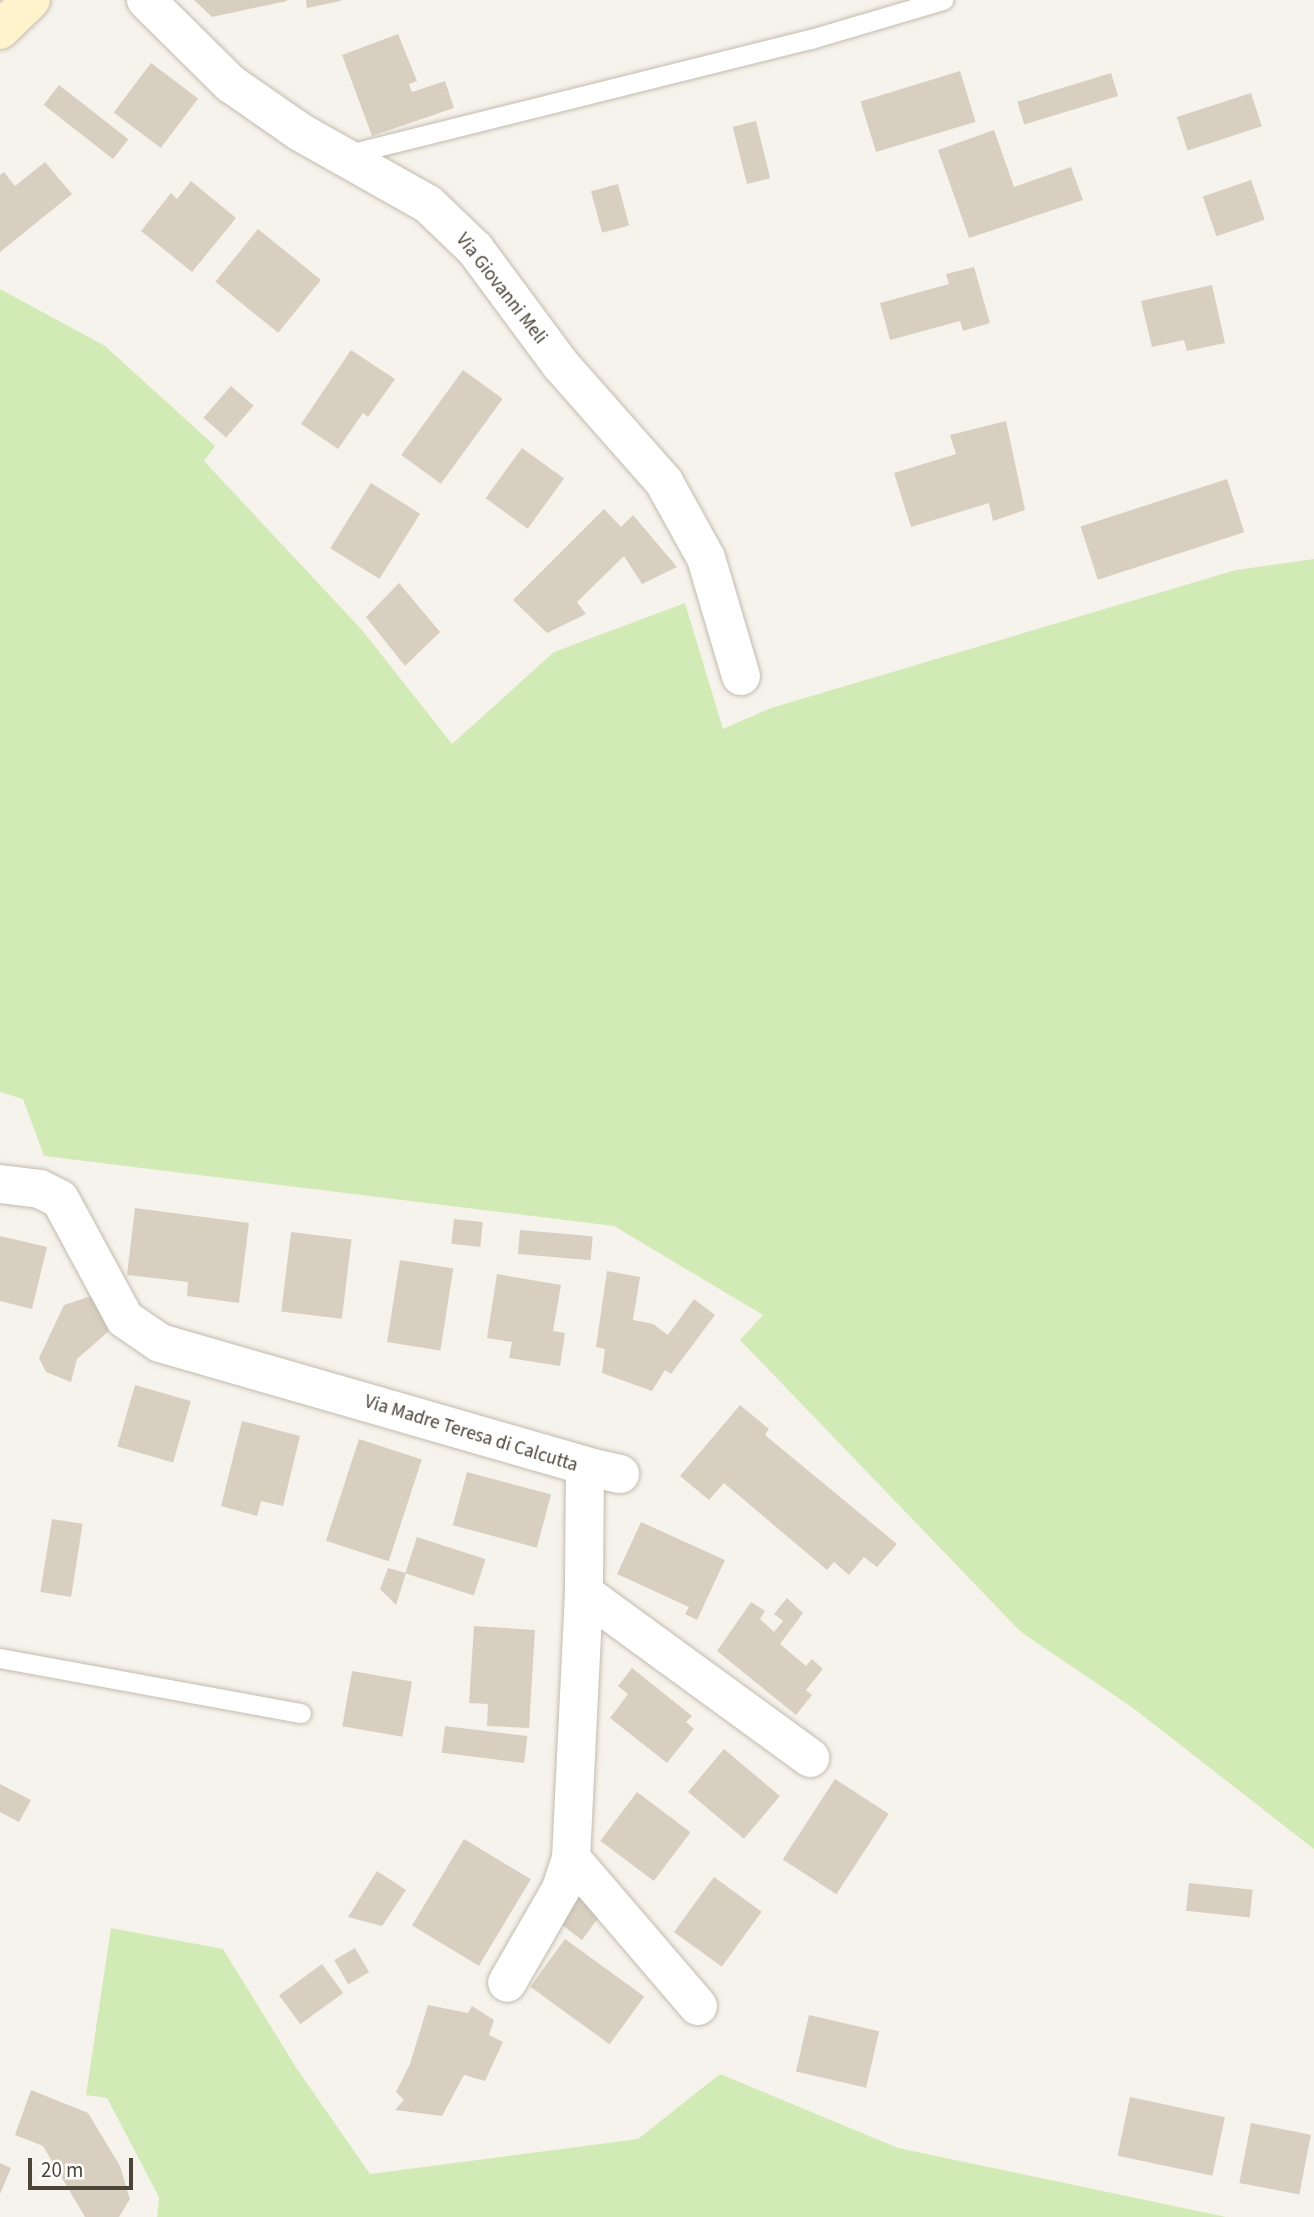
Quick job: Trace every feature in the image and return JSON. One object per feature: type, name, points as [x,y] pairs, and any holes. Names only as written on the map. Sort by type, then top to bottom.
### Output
[{"type":"main road","points":[[0,30],[32,0]]},
{"type":"street","name":"Via Giovanni Meli","points":[[146,0],[231,85],[300,132],[428,204],[475,249],[560,364],[664,482],[706,558],[741,676]]},
{"type":"street","name":"Via Madre Teresa di Calcutta","points":[[0,1184],[40,1189],[60,1199],[125,1319],[160,1343],[603,1470],[584,1593],[571,1858],[561,1889],[507,1983]]},
{"type":"street","points":[[584,1593],[810,1758]]},
{"type":"street","points":[[571,1858],[698,2006]]},
{"type":"lane","points":[[345,155],[811,39],[943,0]]},
{"type":"lane","points":[[0,1658],[301,1713]]},
{"type":"green space","points":[[0,289],[105,346],[215,446],[204,461],[362,630],[452,744],[554,652],[685,603],[723,729],[771,708],[1236,570],[1314,559],[1314,1849],[1133,1708],[1021,1632],[740,1340],[763,1315],[614,1226],[44,1156],[23,1099],[0,1092]]},
{"type":"green space","points":[[111,1928],[223,1949],[297,2069],[370,2174],[638,2139],[720,2074],[898,2148],[1226,2217],[157,2217],[159,2197],[107,2098],[86,2095]]},
{"type":"building","points":[[194,0],[287,0],[287,1],[212,17]]},
{"type":"building","points":[[306,0],[341,0],[341,1],[307,8]]},
{"type":"building","points":[[398,34],[417,81],[409,84],[412,92],[445,81],[454,108],[372,136],[342,55]]},
{"type":"building","points":[[151,63],[198,99],[161,148],[114,113]]},
{"type":"building","points":[[960,71],[975,122],[876,152],[861,101]]},
{"type":"building","points":[[1111,73],[1118,96],[1024,125],[1017,102]]},
{"type":"building","points":[[59,85],[128,139],[113,159],[44,105]]},
{"type":"building","points":[[1251,93],[1262,126],[1188,150],[1177,117]]},
{"type":"building","points":[[756,121],[770,178],[747,184],[733,127]]},
{"type":"building","points":[[994,130],[1014,187],[1071,167],[1083,200],[969,238],[938,150]]},
{"type":"building","points":[[45,162],[72,194],[0,252],[0,175],[4,172],[15,186]]},
{"type":"building","points":[[1251,180],[1265,220],[1216,236],[1203,197]]},
{"type":"building","points":[[191,181],[236,218],[192,272],[141,231],[171,193],[177,199]]},
{"type":"building","points":[[618,184],[629,226],[602,233],[591,191]]},
{"type":"building","points":[[258,229],[321,280],[278,333],[215,282]]},
{"type":"building","points":[[974,267],[990,323],[963,331],[960,321],[890,340],[880,303],[949,284],[946,274]]},
{"type":"building","points":[[1212,285],[1225,343],[1187,351],[1184,340],[1152,347],[1141,301]]},
{"type":"building","points":[[351,350],[395,379],[368,417],[363,413],[338,449],[301,424]]},
{"type":"building","points":[[463,370],[503,399],[441,484],[401,455]]},
{"type":"building","points":[[231,386],[254,406],[226,437],[203,418]]},
{"type":"building","points":[[1006,421],[1025,510],[993,521],[989,503],[911,527],[894,473],[956,454],[950,435]]},
{"type":"building","points":[[522,448],[564,479],[528,529],[486,498]]},
{"type":"building","points":[[1227,479],[1244,532],[1098,580],[1081,527]]},
{"type":"building","points":[[371,483],[420,514],[379,579],[330,548]]},
{"type":"building","points":[[604,509],[621,527],[633,515],[677,567],[642,584],[624,556],[577,602],[586,614],[547,633],[513,600]]},
{"type":"building","points":[[399,583],[440,632],[405,666],[366,617]]},
{"type":"building","points":[[135,1208],[249,1223],[239,1303],[187,1296],[188,1282],[127,1275]]},
{"type":"building","points":[[454,1219],[483,1222],[480,1247],[451,1244]]},
{"type":"building","points":[[520,1230],[593,1236],[591,1260],[518,1254]]},
{"type":"building","points":[[291,1232],[352,1239],[342,1319],[281,1311]]},
{"type":"building","points":[[0,1236],[47,1247],[32,1309],[0,1301]]},
{"type":"building","points":[[400,1260],[453,1268],[440,1350],[387,1342]]},
{"type":"building","points":[[607,1271],[640,1277],[633,1320],[653,1324],[668,1335],[694,1299],[715,1315],[671,1374],[665,1370],[652,1391],[602,1373],[605,1349],[596,1347]]},
{"type":"building","points":[[497,1274],[561,1285],[553,1331],[565,1333],[560,1366],[509,1358],[512,1342],[487,1338]]},
{"type":"building","points":[[91,1296],[109,1331],[77,1359],[71,1382],[46,1372],[39,1358],[64,1305]]},
{"type":"building","points":[[135,1385],[191,1401],[173,1463],[117,1447]]},
{"type":"building","points":[[740,1405],[769,1429],[765,1435],[897,1544],[877,1567],[864,1557],[849,1575],[834,1562],[827,1570],[724,1483],[709,1500],[680,1476]]},
{"type":"building","points":[[242,1421],[300,1436],[283,1506],[261,1501],[257,1516],[221,1506]]},
{"type":"building","points":[[359,1439],[422,1459],[389,1561],[326,1541]]},
{"type":"building","points":[[467,1472],[551,1495],[537,1548],[453,1525]]},
{"type":"building","points":[[52,1519],[83,1524],[71,1597],[40,1592]]},
{"type":"building","points":[[641,1522],[725,1560],[697,1620],[685,1614],[689,1607],[617,1574]]},
{"type":"building","points":[[417,1537],[485,1559],[474,1595],[405,1573]]},
{"type":"building","points":[[388,1568],[406,1573],[396,1605],[380,1589]]},
{"type":"building","points":[[787,1598],[803,1613],[780,1644],[806,1666],[812,1659],[823,1669],[806,1690],[812,1695],[796,1715],[717,1651],[751,1602],[765,1611],[760,1619],[774,1632],[783,1621],[774,1614]]},
{"type":"building","points":[[474,1626],[535,1630],[529,1728],[487,1726],[488,1704],[469,1703]]},
{"type":"building","points":[[632,1668],[692,1716],[686,1722],[694,1729],[667,1763],[610,1718],[628,1694],[618,1686]]},
{"type":"building","points":[[352,1671],[412,1682],[402,1737],[342,1726]]},
{"type":"building","points":[[445,1726],[527,1736],[524,1763],[442,1753]]},
{"type":"building","points":[[724,1749],[780,1796],[744,1839],[688,1792]]},
{"type":"building","points":[[835,1779],[889,1814],[836,1894],[783,1860]]},
{"type":"building","points":[[0,1784],[31,1800],[19,1822],[0,1812]]},
{"type":"building","points":[[637,1792],[691,1832],[654,1881],[600,1841]]},
{"type":"building","points":[[464,1839],[531,1879],[479,1966],[412,1926]]},
{"type":"building","points":[[377,1871],[406,1890],[382,1926],[348,1917]]},
{"type":"building","points":[[714,1877],[762,1912],[722,1967],[674,1932]]},
{"type":"building","points":[[1189,1883],[1253,1890],[1250,1918],[1186,1911]]},
{"type":"building","points":[[583,1888],[601,1914],[582,1940],[562,1925]]},
{"type":"building","points":[[565,1939],[644,1997],[610,2044],[530,1987]]},
{"type":"building","points":[[355,1948],[369,1972],[348,1984],[334,1960]]},
{"type":"building","points":[[322,1964],[343,1993],[300,2024],[279,1995]]},
{"type":"building","points":[[428,2005],[468,2013],[472,2006],[494,2020],[489,2035],[503,2042],[485,2081],[464,2075],[442,2116],[395,2110],[404,2100],[396,2092],[410,2064]]},
{"type":"building","points":[[809,2015],[879,2031],[866,2088],[796,2072]]},
{"type":"building","points":[[31,2090],[88,2113],[120,2166],[130,2199],[119,2217],[85,2217],[43,2146],[15,2135]]},
{"type":"building","points":[[1130,2097],[1225,2117],[1212,2176],[1118,2156]]},
{"type":"building","points":[[1251,2123],[1311,2135],[1299,2195],[1239,2183]]},
{"type":"building","points":[[0,2163],[11,2168],[0,2194]]}]
